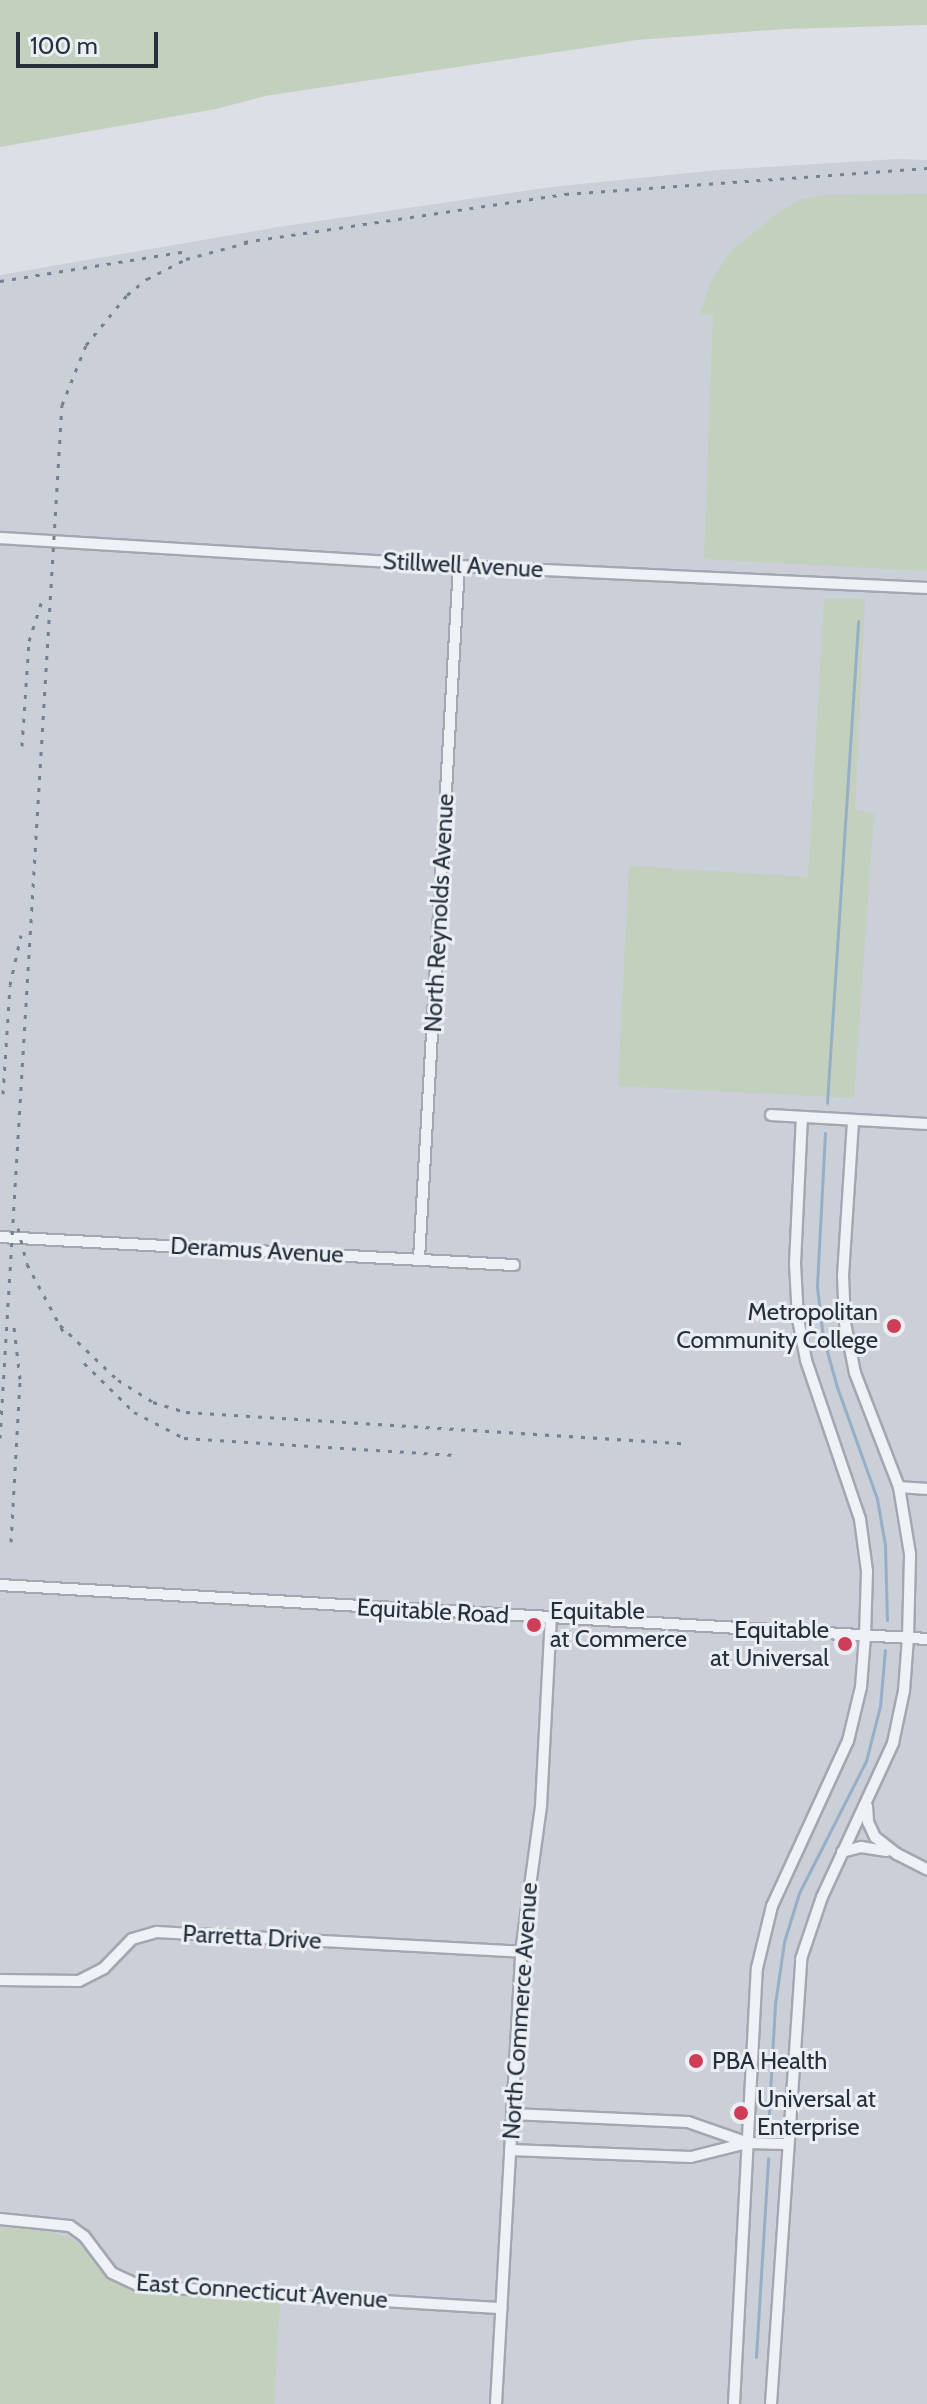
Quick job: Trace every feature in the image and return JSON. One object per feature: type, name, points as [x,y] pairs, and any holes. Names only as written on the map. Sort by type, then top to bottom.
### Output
[{"type":"street","name":"Stillwell Avenue","points":[[0,538],[459,566],[927,588]]},
{"type":"street","name":"North Reynolds Avenue","points":[[419,1259],[459,566]]},
{"type":"street","points":[[771,1115],[927,1124]]},
{"type":"street","points":[[734,2404],[754,1999],[763,1935],[784,1877],[848,1741],[861,1687],[865,1636],[867,1571],[860,1519],[806,1360],[798,1319],[795,1264],[802,1117]]},
{"type":"street","points":[[771,2404],[801,1959],[813,1919],[885,1763],[899,1721],[908,1638],[910,1554],[899,1487],[855,1373],[845,1323],[843,1276],[853,1120]]},
{"type":"street","name":"Deramus Avenue","points":[[0,1237],[514,1265]]},
{"type":"street","points":[[899,1487],[927,1489]]},
{"type":"street","name":"Equitable Road","points":[[0,1585],[927,1639]]},
{"type":"street","name":"North Commerce Avenue","points":[[496,2404],[521,1952],[541,1806],[551,1618]]},
{"type":"street","points":[[867,1802],[871,1830],[897,1854]]},
{"type":"street","points":[[842,1852],[870,1847],[897,1854],[927,1869]]},
{"type":"street","name":"Parretta Drive","points":[[0,1980],[79,1981],[104,1968],[132,1939],[157,1932],[521,1952]]},
{"type":"street","points":[[512,2114],[688,2122],[747,2143]]},
{"type":"street","points":[[510,2150],[691,2157],[747,2143],[787,2144]]},
{"type":"street","name":"East Connecticut Avenue","points":[[0,2219],[70,2226],[84,2236],[112,2273],[140,2286],[501,2308]]},
{"type":"shaded area","points":[[927,160],[927,2404],[0,2404],[0,275],[278,227],[551,187],[718,170]]},
{"type":"green space","points":[[0,0],[927,0],[927,25],[786,29],[637,40],[265,96],[216,109],[0,147]]},
{"type":"green space","points":[[927,194],[927,571],[704,559],[713,315],[700,315],[711,281],[731,251],[772,217],[800,200],[823,195]]},
{"type":"green space","points":[[824,599],[865,599],[855,810],[874,814],[854,1098],[618,1086],[629,866],[808,877]]},
{"type":"green space","points":[[0,2227],[42,2229],[70,2238],[85,2250],[99,2270],[130,2291],[280,2302],[274,2404],[0,2404]]},
{"type":"waterway","points":[[827,1103],[858,621]]},
{"type":"waterway","points":[[825,1133],[817,1287],[823,1337],[837,1387],[877,1499],[885,1545],[887,1620]]},
{"type":"waterway","points":[[768,2129],[775,2004],[784,1942],[799,1893],[866,1761],[880,1706],[885,1650]]},
{"type":"waterway","points":[[756,2357],[768,2158]]},
{"type":"railway","points":[[244,242],[565,194],[927,168]]},
{"type":"railway","points":[[0,1438],[62,405],[86,345],[127,295],[147,279],[186,259],[253,241]]},
{"type":"railway","points":[[0,281],[188,251]]},
{"type":"railway","points":[[22,746],[29,641],[43,597]]},
{"type":"railway","points":[[3,1094],[10,985],[21,935]]},
{"type":"railway","points":[[18,1228],[27,1264],[64,1333]]},
{"type":"railway","points":[[60,1325],[118,1380],[153,1402],[186,1412],[682,1443]]},
{"type":"railway","points":[[11,1542],[20,1379],[14,1327]]},
{"type":"railway","points":[[84,1363],[134,1412],[184,1438],[454,1455]]},
{"type":"place","name":"Metropolitan Community College","points":[[894,1326]]},
{"type":"place","name":"Equitable at Commerce","points":[[534,1625]]},
{"type":"place","name":"Equitable at Universal","points":[[845,1644]]},
{"type":"place","name":"PBA Health","points":[[696,2061]]},
{"type":"place","name":"Universal at Enterprise","points":[[741,2113]]}]
